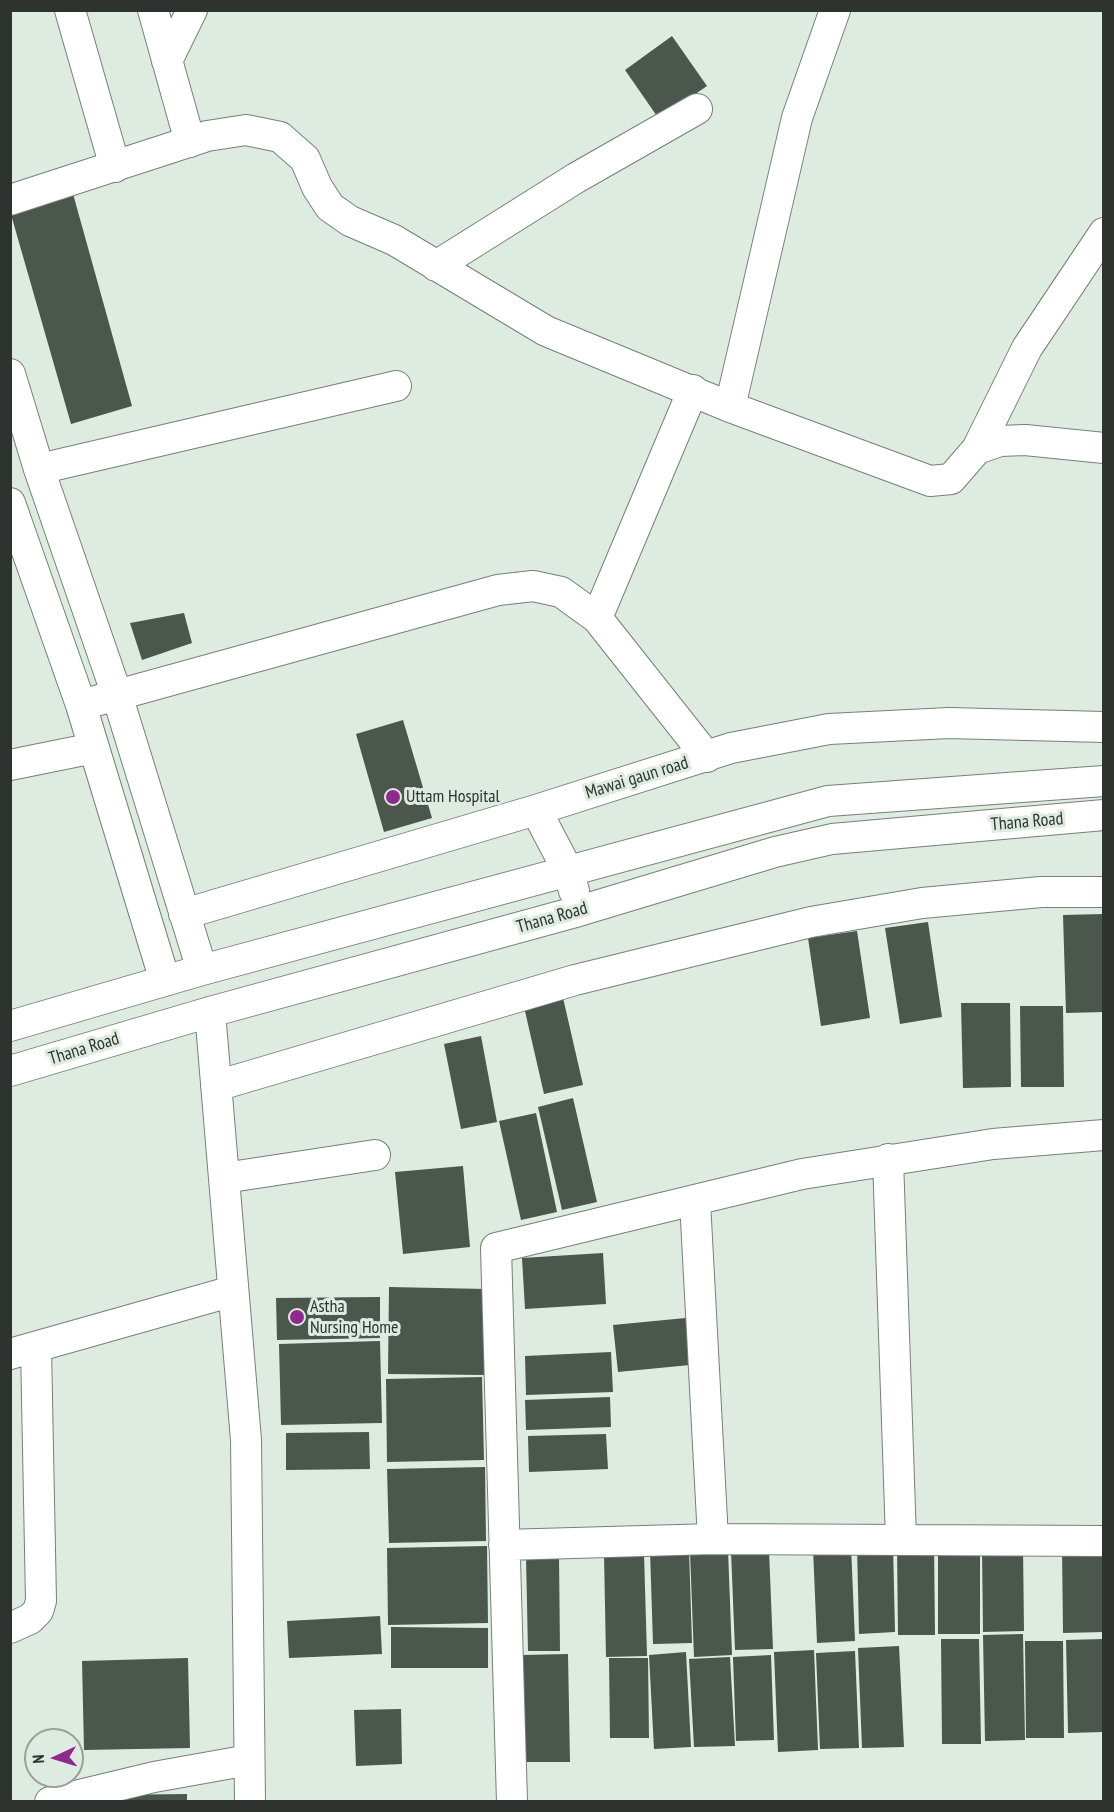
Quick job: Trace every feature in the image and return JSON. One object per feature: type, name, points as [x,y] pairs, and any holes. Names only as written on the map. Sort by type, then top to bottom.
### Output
[{"type":"street","points":[[70,10],[115,166]]},
{"type":"street","points":[[153,10],[190,142]]},
{"type":"street","points":[[167,61],[192,10]]},
{"type":"street","points":[[730,407],[797,118],[835,10]]},
{"type":"street","points":[[436,266],[576,178],[697,109]]},
{"type":"street","points":[[10,200],[190,142],[246,130],[280,137],[305,159],[317,188],[330,207],[350,221],[394,240],[546,331],[730,407],[930,481],[951,479],[977,449],[1027,348],[1104,233]]},
{"type":"street","points":[[10,374],[39,469],[117,695],[202,970]]},
{"type":"street","points":[[39,469],[396,386]]},
{"type":"street","points":[[597,618],[693,390]]},
{"type":"street","points":[[977,449],[1000,441],[1025,440],[1104,448]]},
{"type":"street","points":[[10,503],[81,705],[165,981]]},
{"type":"street","points":[[81,705],[498,590],[533,586],[561,592],[597,618],[707,757]]},
{"type":"street","name":"Mawai gaun road","points":[[184,914],[536,810],[731,748],[830,729],[949,723],[1104,727]]},
{"type":"street","points":[[10,765],[94,748]]},
{"type":"street","name":"Thana Road","points":[[10,1026],[202,970],[569,873],[828,801],[1104,781]]},
{"type":"street","points":[[536,810],[569,873],[579,911]]},
{"type":"street","name":"Thana Road","points":[[10,1071],[210,1012],[579,911],[775,852],[832,839],[1104,815]]},
{"type":"street","points":[[216,1086],[575,980],[811,922],[922,903],[1041,892],[1104,892]]},
{"type":"street","points":[[210,1012],[246,1440],[250,1802]]},
{"type":"street","points":[[512,1802],[496,1248],[695,1202],[802,1174],[993,1144],[1104,1135]]},
{"type":"street","points":[[224,1178],[375,1155]]},
{"type":"street","points":[[888,1159],[901,1539]]},
{"type":"street","points":[[695,1202],[713,1539]]},
{"type":"street","points":[[10,1628],[30,1619],[38,1611],[40,1601],[23,1350],[233,1291]]},
{"type":"street","points":[[504,1545],[713,1539],[1104,1541]]},
{"type":"street","points":[[50,1802],[154,1777],[249,1760]]},
{"type":"building","points":[[672,36],[707,86],[659,119],[625,70]]},
{"type":"building","points":[[70,183],[132,406],[71,424],[10,211]]},
{"type":"building","points":[[184,613],[192,643],[142,660],[130,623]]},
{"type":"building","points":[[403,720],[432,818],[384,832],[356,734]]},
{"type":"building","points":[[1104,914],[1104,1012],[1066,1013],[1063,915]]},
{"type":"building","points":[[928,922],[942,1017],[900,1024],[885,928]]},
{"type":"building","points":[[857,931],[870,1018],[821,1026],[808,938]]},
{"type":"building","points":[[561,989],[583,1085],[544,1094],[522,998]]},
{"type":"building","points":[[961,1003],[1010,1003],[1011,1087],[963,1088]]},
{"type":"building","points":[[1020,1006],[1063,1006],[1064,1087],[1021,1087]]},
{"type":"building","points":[[481,1036],[497,1122],[461,1129],[444,1044]]},
{"type":"building","points":[[573,1098],[597,1202],[562,1210],[538,1107]]},
{"type":"building","points":[[536,1113],[557,1212],[521,1220],[499,1121]]},
{"type":"building","points":[[463,1166],[470,1247],[403,1254],[395,1172]]},
{"type":"building","points":[[603,1253],[606,1304],[525,1309],[522,1258]]},
{"type":"building","points":[[389,1287],[486,1289],[485,1375],[388,1374]]},
{"type":"building","points":[[380,1297],[380,1338],[277,1340],[276,1298]]},
{"type":"building","points":[[696,1317],[700,1364],[618,1372],[613,1325]]},
{"type":"building","points":[[380,1341],[382,1423],[281,1425],[279,1344]]},
{"type":"building","points":[[611,1352],[613,1392],[526,1395],[525,1356]]},
{"type":"building","points":[[482,1377],[484,1460],[387,1462],[386,1379]]},
{"type":"building","points":[[610,1397],[611,1427],[526,1430],[525,1400]]},
{"type":"building","points":[[369,1432],[370,1469],[286,1470],[286,1433]]},
{"type":"building","points":[[606,1434],[608,1469],[529,1472],[528,1436]]},
{"type":"building","points":[[485,1467],[486,1541],[389,1543],[387,1469]]},
{"type":"building","points":[[893,1544],[895,1632],[859,1634],[857,1545]]},
{"type":"building","points":[[934,1544],[935,1635],[898,1635],[897,1545]]},
{"type":"building","points":[[1104,1544],[1104,1632],[1063,1633],[1062,1545]]},
{"type":"building","points":[[487,1546],[488,1623],[388,1625],[387,1548]]},
{"type":"building","points":[[851,1546],[855,1641],[817,1643],[813,1548]]},
{"type":"building","points":[[1023,1547],[1024,1631],[983,1632],[982,1548]]},
{"type":"building","points":[[938,1548],[980,1548],[980,1634],[938,1634]]},
{"type":"building","points":[[689,1550],[692,1643],[653,1644],[650,1551]]},
{"type":"building","points":[[728,1550],[732,1655],[694,1657],[690,1552]]},
{"type":"building","points":[[769,1550],[773,1649],[735,1650],[731,1551]]},
{"type":"building","points":[[644,1553],[647,1656],[606,1657],[604,1554]]},
{"type":"building","points":[[526,1556],[559,1556],[560,1651],[528,1651]]},
{"type":"building","points":[[380,1616],[382,1654],[289,1658],[287,1621]]},
{"type":"building","points":[[391,1627],[488,1628],[488,1668],[391,1668]]},
{"type":"building","points":[[1023,1634],[1025,1740],[985,1741],[983,1635]]},
{"type":"building","points":[[941,1639],[979,1639],[981,1744],[942,1744]]},
{"type":"building","points":[[1104,1639],[1104,1732],[1068,1733],[1066,1640]]},
{"type":"building","points":[[1025,1641],[1063,1641],[1064,1738],[1026,1738]]},
{"type":"building","points":[[899,1646],[904,1747],[862,1748],[858,1648]]},
{"type":"building","points":[[814,1650],[818,1750],[778,1752],[774,1652]]},
{"type":"building","points":[[855,1651],[859,1748],[820,1749],[816,1653]]},
{"type":"building","points":[[686,1652],[691,1747],[654,1749],[649,1655]]},
{"type":"building","points":[[568,1654],[570,1762],[524,1762],[523,1655]]},
{"type":"building","points":[[771,1655],[774,1740],[736,1741],[733,1657]]},
{"type":"building","points":[[730,1657],[735,1746],[694,1747],[689,1659]]},
{"type":"building","points":[[188,1658],[190,1748],[84,1750],[82,1661]]},
{"type":"building","points":[[609,1658],[648,1658],[649,1738],[610,1738]]},
{"type":"building","points":[[401,1709],[402,1764],[356,1766],[354,1710]]},
{"type":"building","points":[[187,1794],[187,1802],[104,1802],[103,1795]]},
{"type":"place","name":"Uttam Hospital","points":[[393,797]]},
{"type":"place","name":"Astha Nursing Home","points":[[297,1317]]}]
